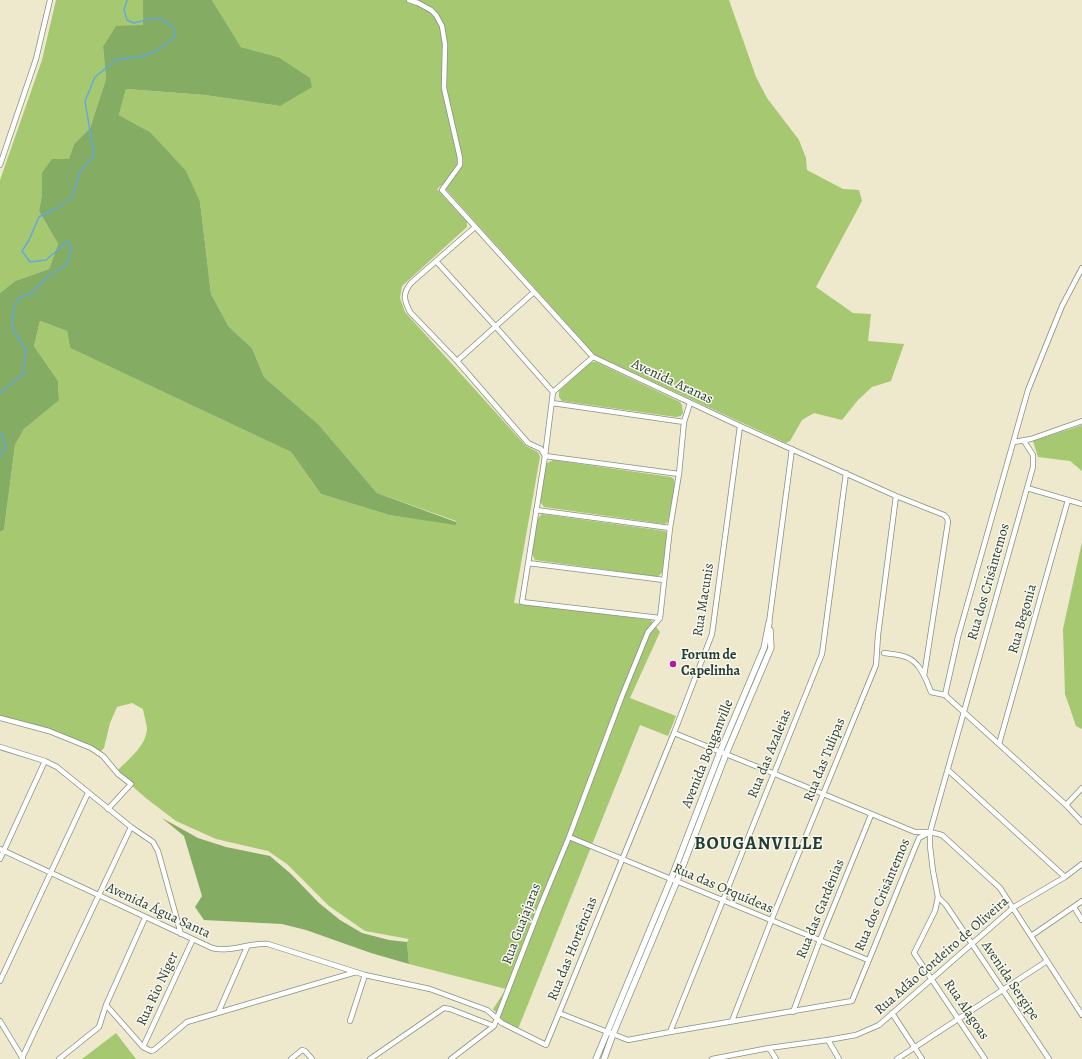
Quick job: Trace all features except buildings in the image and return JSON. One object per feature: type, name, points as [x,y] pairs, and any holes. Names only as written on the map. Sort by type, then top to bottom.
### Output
[{"type":"street","points":[[0,165],[36,59],[50,0]]},
{"type":"street","name":"Avenida Aranas","points":[[409,0],[418,3],[436,15],[445,37],[444,88],[460,158],[460,165],[442,190],[593,357],[740,426],[896,496],[944,515],[947,518],[948,522],[924,676]]},
{"type":"street","points":[[475,227],[411,283],[405,290],[405,302],[410,312],[457,361],[528,443],[541,449],[545,456]]},
{"type":"street","points":[[436,262],[496,326],[553,392]]},
{"type":"street","points":[[945,695],[958,637],[1028,390],[1062,306],[1082,268]]},
{"type":"street","points":[[457,361],[534,292]]},
{"type":"street","points":[[593,357],[553,392],[545,456],[522,602],[660,618],[670,528],[679,474],[684,422],[690,403]]},
{"type":"street","points":[[552,403],[684,422]]},
{"type":"street","points":[[1014,442],[1024,441],[1082,421]]},
{"type":"street","name":"Rua Macunis","points":[[622,858],[674,733],[712,634],[740,426]]},
{"type":"street","name":"Rua dos Crisântemos","points":[[559,1013],[628,1040],[852,1001],[919,838],[930,832],[1033,467],[1033,455],[1024,441]]},
{"type":"street","points":[[769,623],[792,449]]},
{"type":"street","points":[[545,456],[679,474]]},
{"type":"street","name":"Rua das Azaleias","points":[[670,1032],[822,654],[846,473]]},
{"type":"street","points":[[1027,488],[1082,504]]},
{"type":"street","name":"Rua das Tulipas","points":[[732,1021],[771,921],[876,665],[878,635],[896,496]]},
{"type":"street","name":"Rua Begonia","points":[[999,744],[1068,500]]},
{"type":"street","points":[[536,510],[670,528]]},
{"type":"street","points":[[528,563],[664,580]]},
{"type":"street","name":"Rua Guajajaras","points":[[494,1026],[648,632],[660,618]]},
{"type":"street","name":"Avenida Bouganville","points":[[596,1059],[610,1033],[674,880],[723,753],[771,648],[769,623]]},
{"type":"street","points":[[884,653],[906,657],[914,662],[924,676],[931,692],[945,695],[1066,805],[1082,822]]},
{"type":"street","points":[[0,718],[49,731],[91,748],[103,756],[118,774],[130,784],[108,809]]},
{"type":"street","points":[[674,733],[915,832],[930,832],[942,835],[1000,888],[1014,907],[1082,1015]]},
{"type":"street","points":[[0,747],[45,761],[57,767],[131,827],[153,842],[158,850],[181,934]]},
{"type":"street","points":[[0,860],[2,850],[45,761]]},
{"type":"street","points":[[948,770],[1065,877]]},
{"type":"street","points":[[1066,805],[1082,788]]},
{"type":"street","points":[[0,981],[88,793]]},
{"type":"street","name":"Rua das Gardênias","points":[[793,1012],[820,940],[871,815]]},
{"type":"street","points":[[22,1058],[131,827]]},
{"type":"street","points":[[930,832],[930,846],[938,897]]},
{"type":"street","name":"Rua das Orquídeas","points":[[569,837],[868,960]]},
{"type":"street","name":"Avenida Água Santa","points":[[2,850],[145,918],[217,950],[268,944],[356,972],[430,988],[487,1010],[497,1019],[542,1043]]},
{"type":"street","name":"Rua das Hortências","points":[[542,1043],[546,1045],[622,858]]},
{"type":"street","name":"Rua Adão Cordeiro de Oliveira","points":[[712,1059],[769,1048],[856,1035],[879,1024],[1014,907],[1065,877],[1082,864]]},
{"type":"street","name":"Avenida Sergipe","points":[[938,897],[946,905],[1049,1059]]},
{"type":"street","name":"Rua Alagoas","points":[[938,897],[935,911],[914,953],[959,1018],[985,1059]]},
{"type":"street","points":[[1031,936],[1082,901]]},
{"type":"street","points":[[1074,907],[1082,920]]},
{"type":"street","points":[[59,1059],[98,1028],[106,1005],[145,918]]},
{"type":"street","name":"Rua Rio Níger","points":[[143,1047],[193,939]]},
{"type":"street","points":[[218,1013],[247,947]]},
{"type":"street","points":[[897,1059],[1047,961]]},
{"type":"street","points":[[106,1005],[143,1047],[151,1051],[187,1022],[356,972]]},
{"type":"street","points":[[350,1021],[365,974]]},
{"type":"street","points":[[370,1059],[444,1008],[494,1026]]},
{"type":"street","points":[[892,1013],[922,1059]]},
{"type":"street","points":[[0,1021],[22,1058]]},
{"type":"street","points":[[451,1059],[494,1026]]},
{"type":"street","name":"Avenida Bouganville","points":[[604,1059],[610,1033]]},
{"type":"street","points":[[828,1040],[839,1059]]},
{"type":"street","points":[[769,1048],[776,1059]]},
{"type":"street","points":[[291,1059],[302,1050],[312,1059]]},
{"type":"green space","points":[[56,0],[143,0],[143,25],[103,47],[106,79],[90,128],[74,144],[69,160],[42,173],[42,194],[39,211],[58,244],[49,269],[15,281],[0,293],[0,180],[42,60]]},
{"type":"green space","points":[[143,0],[212,0],[241,47],[278,57],[310,78],[312,87],[280,106],[205,95],[126,89],[119,115],[150,132],[186,171],[200,202],[211,294],[229,327],[252,348],[264,377],[319,425],[377,493],[456,522],[456,525],[389,515],[321,494],[291,452],[70,348],[67,331],[40,321],[34,346],[58,381],[59,400],[24,429],[15,445],[4,530],[0,532],[0,293],[15,281],[49,269],[58,244],[39,211],[42,194],[42,173],[52,159],[69,159],[74,144],[90,128],[106,79],[103,47],[116,26],[143,25]]},
{"type":"green space","points":[[212,0],[729,0],[756,77],[767,98],[799,140],[806,158],[807,170],[843,189],[859,190],[862,201],[816,287],[853,313],[871,314],[868,341],[904,344],[891,381],[872,387],[858,400],[842,420],[814,413],[802,420],[790,441],[786,443],[595,355],[442,185],[437,189],[467,222],[467,227],[402,286],[400,298],[405,312],[526,446],[538,452],[540,457],[514,603],[651,620],[660,632],[630,698],[676,716],[668,736],[640,725],[518,1029],[503,1021],[493,1009],[506,989],[409,964],[407,942],[409,939],[365,931],[329,906],[287,864],[268,851],[216,839],[176,821],[147,799],[123,778],[118,770],[137,751],[144,740],[147,728],[143,709],[132,703],[117,707],[110,723],[104,748],[98,754],[73,738],[0,716],[0,532],[4,530],[15,445],[24,429],[59,399],[58,381],[34,346],[40,321],[67,331],[70,348],[291,452],[321,494],[389,515],[456,524],[456,521],[377,493],[319,425],[264,377],[252,348],[229,327],[211,294],[200,202],[150,132],[119,115],[126,89],[205,95],[280,106],[278,57],[241,47]]},
{"type":"green space","points":[[593,362],[596,362],[680,402],[683,413],[681,416],[676,417],[562,401],[559,397],[559,391]]},
{"type":"green space","points":[[1082,425],[1082,471],[1070,461],[1038,457],[1033,441]]},
{"type":"green space","points":[[553,460],[671,477],[674,479],[675,487],[667,523],[664,524],[544,507],[540,499],[545,466]]},
{"type":"green space","points":[[542,514],[665,531],[668,535],[662,573],[657,577],[535,560],[532,554],[537,519]]},
{"type":"green space","points":[[1082,542],[1082,729],[1076,726],[1065,694],[1063,629]]},
{"type":"green space","points":[[162,818],[198,838],[226,847],[270,856],[291,874],[319,903],[340,920],[362,933],[389,940],[407,942],[409,964],[371,953],[306,930],[282,924],[204,920],[195,907],[202,896],[184,836]]},
{"type":"green space","points":[[116,1033],[136,1059],[82,1059]]},
{"type":"waterway","points":[[0,393],[23,374],[26,350],[12,328],[13,310],[19,298],[32,293],[45,279],[67,264],[71,249],[68,241],[46,260],[30,262],[22,251],[29,240],[39,217],[57,208],[72,197],[80,172],[94,155],[85,101],[95,77],[116,60],[143,56],[158,50],[176,36],[172,26],[163,20],[153,19],[134,23],[127,20],[124,10],[127,0]]},
{"type":"waterway","points":[[0,432],[6,448],[0,455]]},
{"type":"place","name":"Forum de Capelinha","points":[[673,664]]},
{"type":"district","name":"BOUGANVILLE","points":[[759,845]]}]
